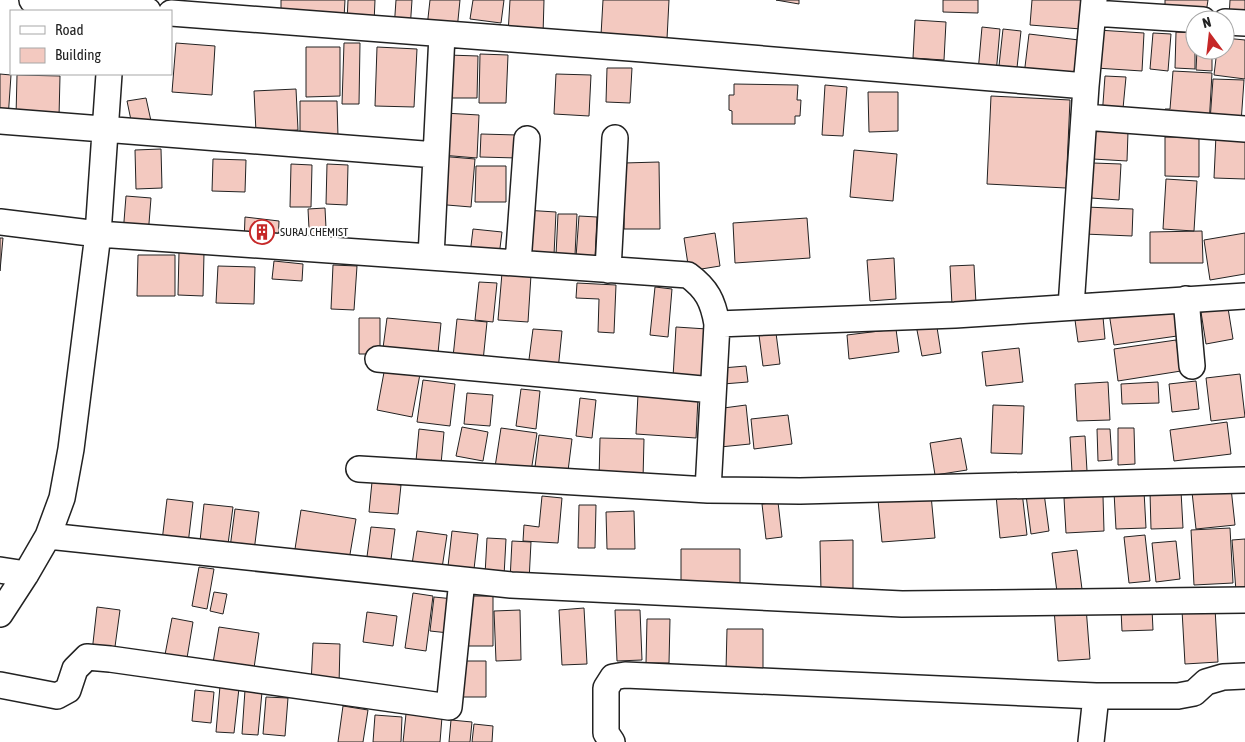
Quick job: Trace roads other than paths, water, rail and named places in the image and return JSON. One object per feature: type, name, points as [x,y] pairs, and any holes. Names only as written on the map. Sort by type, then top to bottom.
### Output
[{"type":"street","points":[[32,0],[140,10]]},
{"type":"street","points":[[1072,307],[1093,6],[1185,18]]},
{"type":"street","points":[[172,13],[1086,86]]},
{"type":"street","points":[[431,257],[442,34]]},
{"type":"street","points":[[0,614],[48,536],[62,498],[71,449],[98,234],[109,75]]},
{"type":"street","points":[[1084,117],[1245,129]]},
{"type":"street","points":[[0,121],[436,155]]},
{"type":"street","points":[[608,270],[615,138]]},
{"type":"street","points":[[518,263],[527,139]]},
{"type":"street","points":[[0,222],[98,234],[688,275],[700,284],[708,295],[714,308],[717,324],[708,490]]},
{"type":"street","points":[[717,324],[955,315],[1245,296]]},
{"type":"street","points":[[1186,299],[1192,366]]},
{"type":"street","points":[[378,359],[713,390]]},
{"type":"street","points":[[358,469],[708,490],[800,491],[1245,480]]},
{"type":"street","points":[[48,536],[511,585],[902,604],[1245,600]]},
{"type":"street","points":[[0,570],[26,574]]},
{"type":"street","points":[[0,685],[57,696],[68,690],[75,669],[87,657],[449,707],[462,580]]},
{"type":"street","points":[[612,742],[606,733],[606,688],[613,677],[625,675],[1096,696],[1178,696],[1194,693],[1206,682],[1215,679],[1245,676]]},
{"type":"street","points":[[1091,742],[1096,696]]},
{"type":"place","name":"SURAJ CHEMIST","points":[[262,232]]}]
